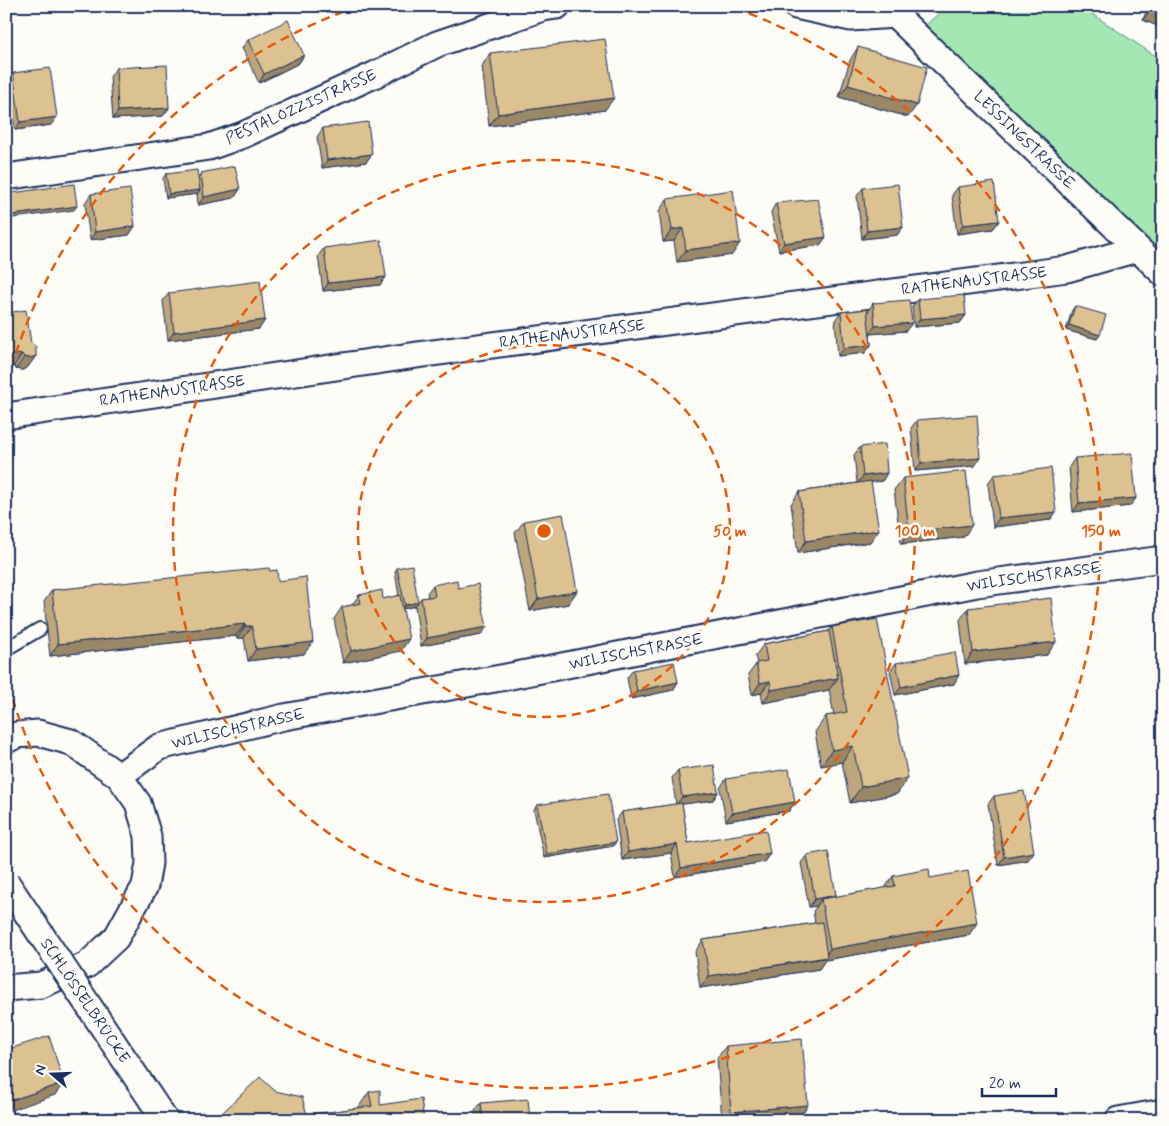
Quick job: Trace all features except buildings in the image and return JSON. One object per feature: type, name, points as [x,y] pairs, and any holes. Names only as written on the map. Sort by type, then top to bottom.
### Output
[{"type":"street","name":"PESTALOZZISTRASSE","points":[[6,177],[209,147],[243,135],[374,75],[436,44],[543,8],[557,6]]},
{"type":"street","points":[[796,6],[851,18],[890,11]]},
{"type":"street","name":"LESSINGSTRASSE","points":[[890,11],[1163,273]]},
{"type":"street","name":"RATHENAUSTRASSE","points":[[6,416],[417,354],[1067,269],[1137,249]]},
{"type":"street","name":"WILISCHSTRASSE","points":[[119,776],[159,746],[284,717],[506,678],[977,584],[1163,559]]},
{"type":"street","points":[[6,740],[17,735],[38,733],[71,742],[119,776],[138,803],[148,836],[149,863],[145,886],[116,938],[87,965],[41,985],[6,988]]},
{"type":"street","name":"SCHLÖSSELBRÜCKE","points":[[6,882],[165,1120]]},
{"type":"street","points":[[1118,1120],[1163,1112]]},
{"type":"lane","points":[[6,647],[40,629]]},
{"type":"green space","points":[[943,6],[1080,6],[1163,61],[1163,256],[924,27],[941,11]]}]
